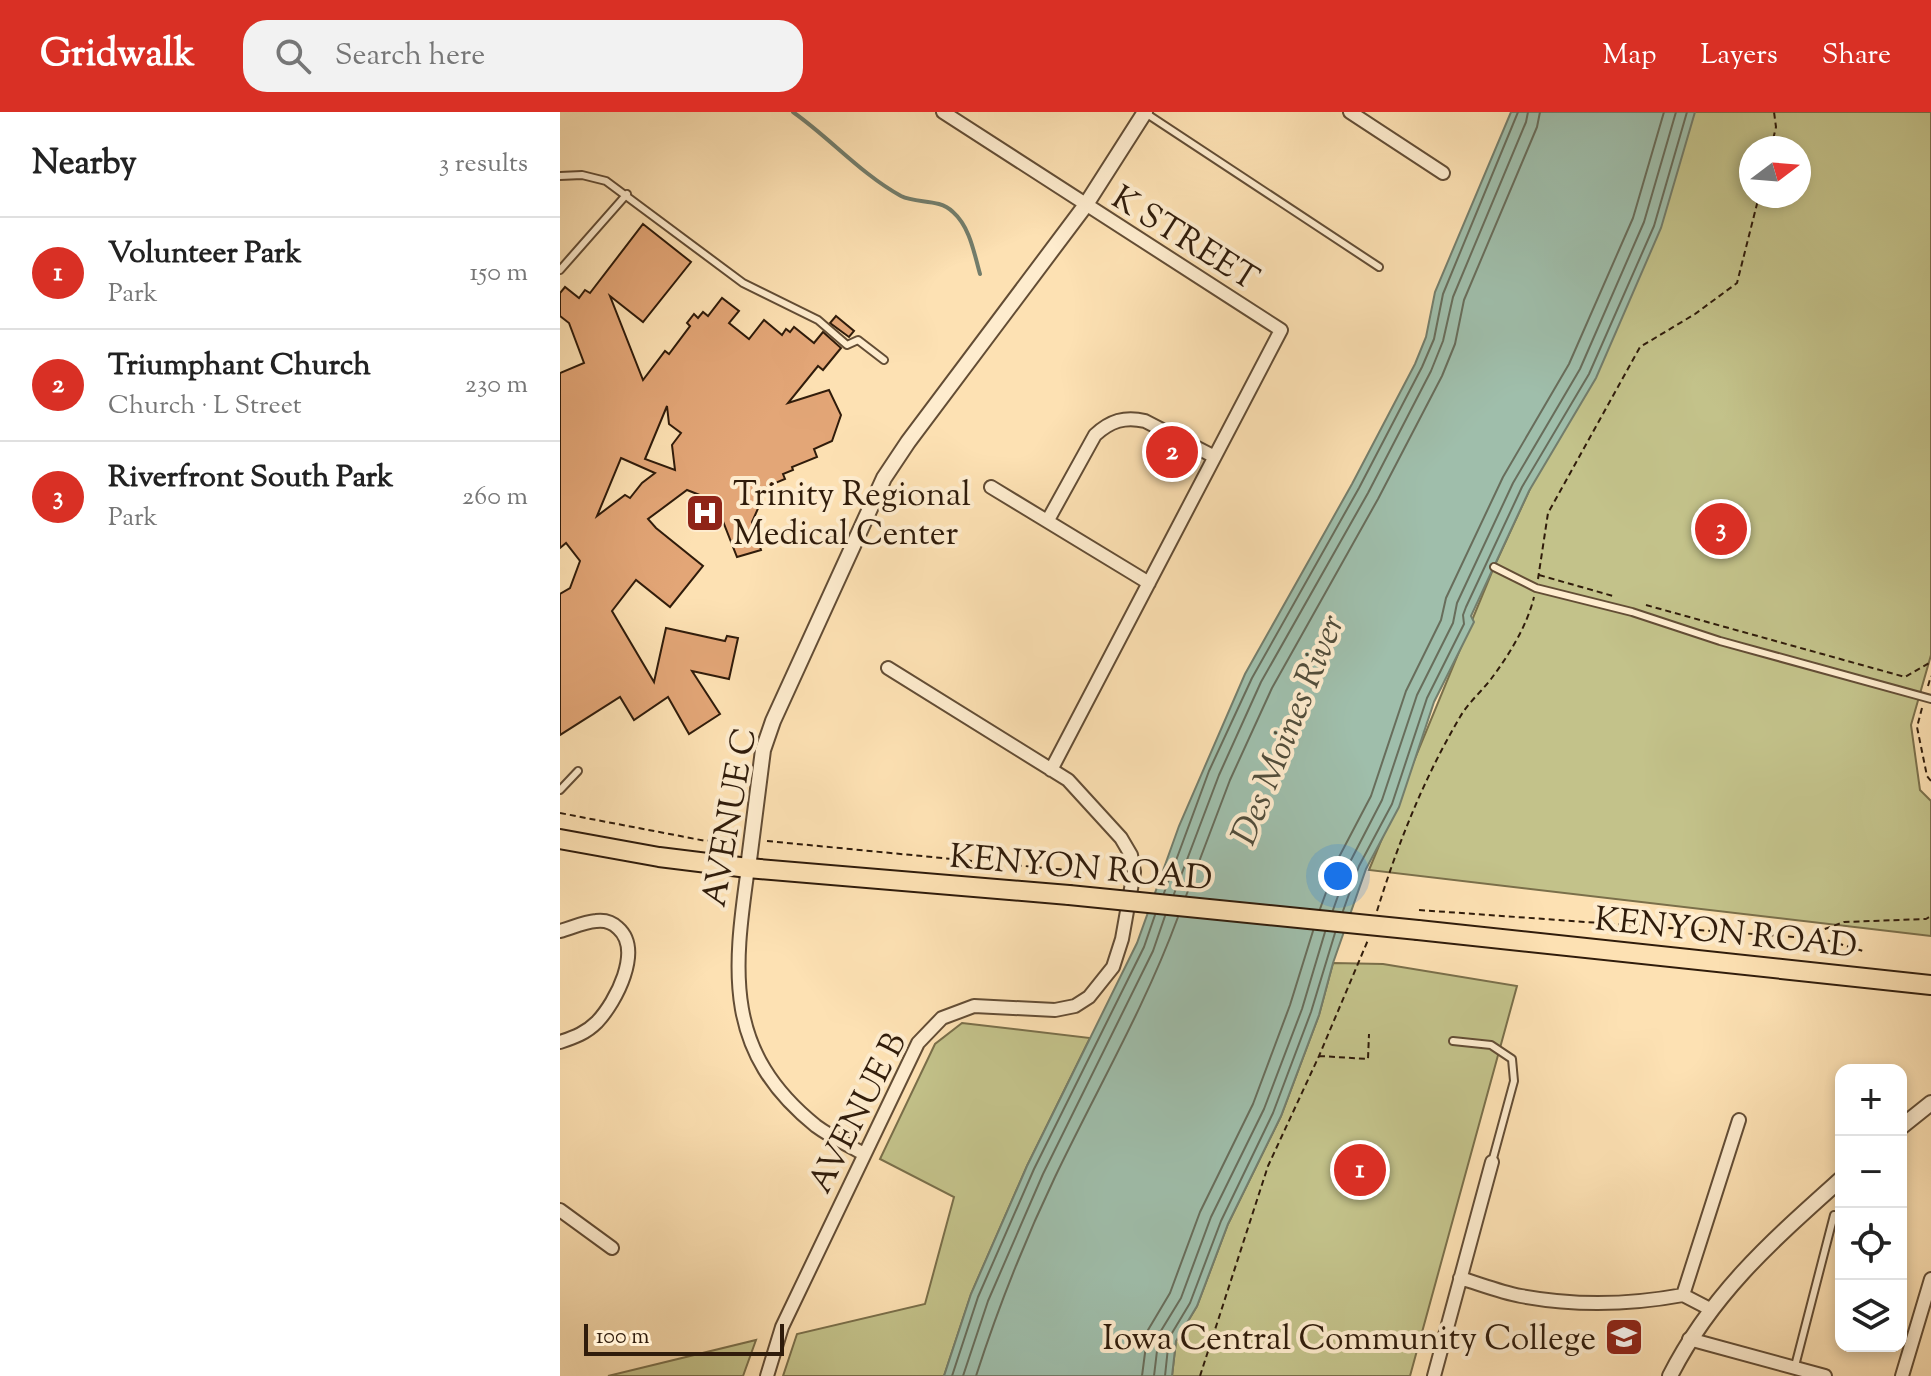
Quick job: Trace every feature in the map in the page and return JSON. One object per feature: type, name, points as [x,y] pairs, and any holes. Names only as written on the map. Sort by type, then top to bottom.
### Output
[{"type":"main road","name":"KENYON ROAD","points":[[560,839],[659,857],[748,868],[1069,895],[1931,985]]},
{"type":"street","name":"K STREET","points":[[943,112],[1281,330],[1213,456]]},
{"type":"street","name":"AVENUE C","points":[[864,1154],[818,1127],[791,1102],[766,1069],[751,1041],[740,1009],[737,976],[763,750],[773,721],[884,478],[1085,206],[1145,112]]},
{"type":"street","points":[[1350,112],[1443,173]]},
{"type":"street","points":[[1048,520],[1095,435],[1106,425],[1133,418],[1145,421],[1213,456],[1051,770]]},
{"type":"street","points":[[991,487],[1149,583]]},
{"type":"street","name":"AVENUE B","points":[[767,1376],[782,1327],[918,1043],[942,1018],[974,1006],[1055,1010],[1075,1006],[1089,997],[1113,967],[1122,939],[1134,872],[1131,855],[1121,838],[1068,780],[888,668]]},
{"type":"street","points":[[560,931],[597,920],[612,923],[623,932],[630,959],[599,1020],[583,1034],[560,1042]]},
{"type":"street","points":[[1907,1122],[1931,1103]]},
{"type":"street","points":[[1683,1295],[1739,1120]]},
{"type":"street","points":[[1434,1376],[1492,1162]]},
{"type":"street","points":[[1670,1376],[1689,1339],[1710,1309],[1753,1261],[1835,1185]]},
{"type":"street","points":[[560,1210],[612,1248]]},
{"type":"street","points":[[1460,1278],[1520,1296],[1588,1304],[1641,1303],[1683,1295],[1710,1309]]},
{"type":"street","points":[[1902,1376],[1931,1279]]},
{"type":"street","points":[[1689,1339],[1786,1369],[1825,1376]]},
{"type":"lane","points":[[1145,112],[1379,267]]},
{"type":"lane","points":[[560,176],[582,175],[606,181],[743,283],[818,320],[847,345],[858,340],[884,360]]},
{"type":"lane","points":[[560,270],[627,194]]},
{"type":"lane","points":[[1494,567],[1536,588],[1632,612],[1720,641],[1928,698]]},
{"type":"lane","points":[[560,790],[578,771]]},
{"type":"lane","points":[[1453,1041],[1491,1045],[1512,1059],[1514,1081],[1492,1162]]},
{"type":"lane","points":[[1786,1369],[1834,1215]]},
{"type":"path","points":[[1774,112],[1774,136]]},
{"type":"path","points":[[1375,917],[1392,862],[1418,797],[1461,715],[1510,650],[1531,607],[1548,513],[1640,347],[1695,314],[1737,283],[1756,208]]},
{"type":"path","points":[[1539,575],[1616,597]]},
{"type":"path","points":[[1646,605],[1905,677],[1931,662]]},
{"type":"path","points":[[1931,676],[1928,698],[1917,727],[1927,776],[1931,781]]},
{"type":"path","points":[[560,813],[706,841],[734,838],[1076,871]]},
{"type":"path","points":[[1419,910],[1823,939],[1863,951]]},
{"type":"path","points":[[1823,939],[1822,930],[1844,922],[1926,919],[1931,916]]},
{"type":"path","points":[[1200,1376],[1268,1166],[1319,1056],[1371,930]]},
{"type":"path","points":[[1319,1056],[1368,1059],[1369,1034]]},
{"type":"shaded area","points":[[1677,112],[1931,112],[1931,655],[1911,725],[1920,790],[1931,801],[1931,936],[1369,870],[1494,567],[1529,491]]},
{"type":"shaded area","points":[[1333,963],[1383,964],[1517,986],[1410,1376],[1172,1376],[1176,1341],[1197,1306],[1228,1224],[1281,1116],[1319,1015]]},
{"type":"shaded area","points":[[962,1023],[1090,1038],[1027,1166],[971,1294],[944,1376],[783,1376],[797,1334],[925,1304],[954,1197],[880,1159],[935,1044]]},
{"type":"shaded area","points":[[756,1340],[743,1376],[608,1376]]},
{"type":"water","name":"Des Moines River","points":[[1511,112],[1695,112],[1661,228],[1596,378],[1529,491],[1471,616],[1474,622],[1434,702],[1399,807],[1366,869],[1333,963],[1319,1015],[1281,1116],[1228,1224],[1197,1306],[1176,1341],[1172,1376],[944,1376],[971,1294],[1027,1166],[1137,943],[1179,826],[1245,674],[1352,484],[1415,364],[1426,337],[1435,292]]},
{"type":"building","points":[[643,224],[691,262],[643,322],[610,296],[643,380],[665,351],[669,354],[690,326],[687,323],[694,314],[698,318],[703,312],[708,316],[722,298],[739,311],[729,323],[749,339],[764,320],[782,335],[786,329],[790,332],[794,327],[814,343],[823,332],[841,348],[823,370],[818,366],[788,403],[829,390],[841,415],[832,441],[814,449],[817,457],[792,467],[793,470],[783,474],[785,479],[768,486],[752,522],[761,550],[737,557],[715,501],[687,490],[648,519],[703,566],[670,607],[636,580],[612,611],[654,682],[666,628],[725,641],[727,636],[738,638],[729,679],[692,671],[720,714],[689,734],[668,697],[634,720],[620,697],[560,735],[560,594],[570,588],[580,561],[566,543],[560,548],[560,373],[584,363],[569,323],[560,316],[560,293],[565,287],[579,298],[585,290],[590,293]],"holes":[[[667,406],[669,424],[681,433],[672,445],[675,470],[645,459]],[[621,458],[655,473],[630,498],[625,495],[597,516]]]},
{"type":"building","points":[[836,316],[854,331],[849,337],[830,323]]},
{"type":"waterway","points":[[793,112],[886,187],[901,196],[941,205],[953,212],[967,233],[980,274]]},
{"type":"place","name":"Triumphant Church","points":[[1172,452]]},
{"type":"place","name":"Trinity Regional Medical Center","points":[[705,513]]},
{"type":"place","name":"Riverfront South Park","points":[[1721,529]]},
{"type":"place","name":"Volunteer Park","points":[[1360,1170]]},
{"type":"place","name":"Iowa Central Community College","points":[[1624,1337]]}]
